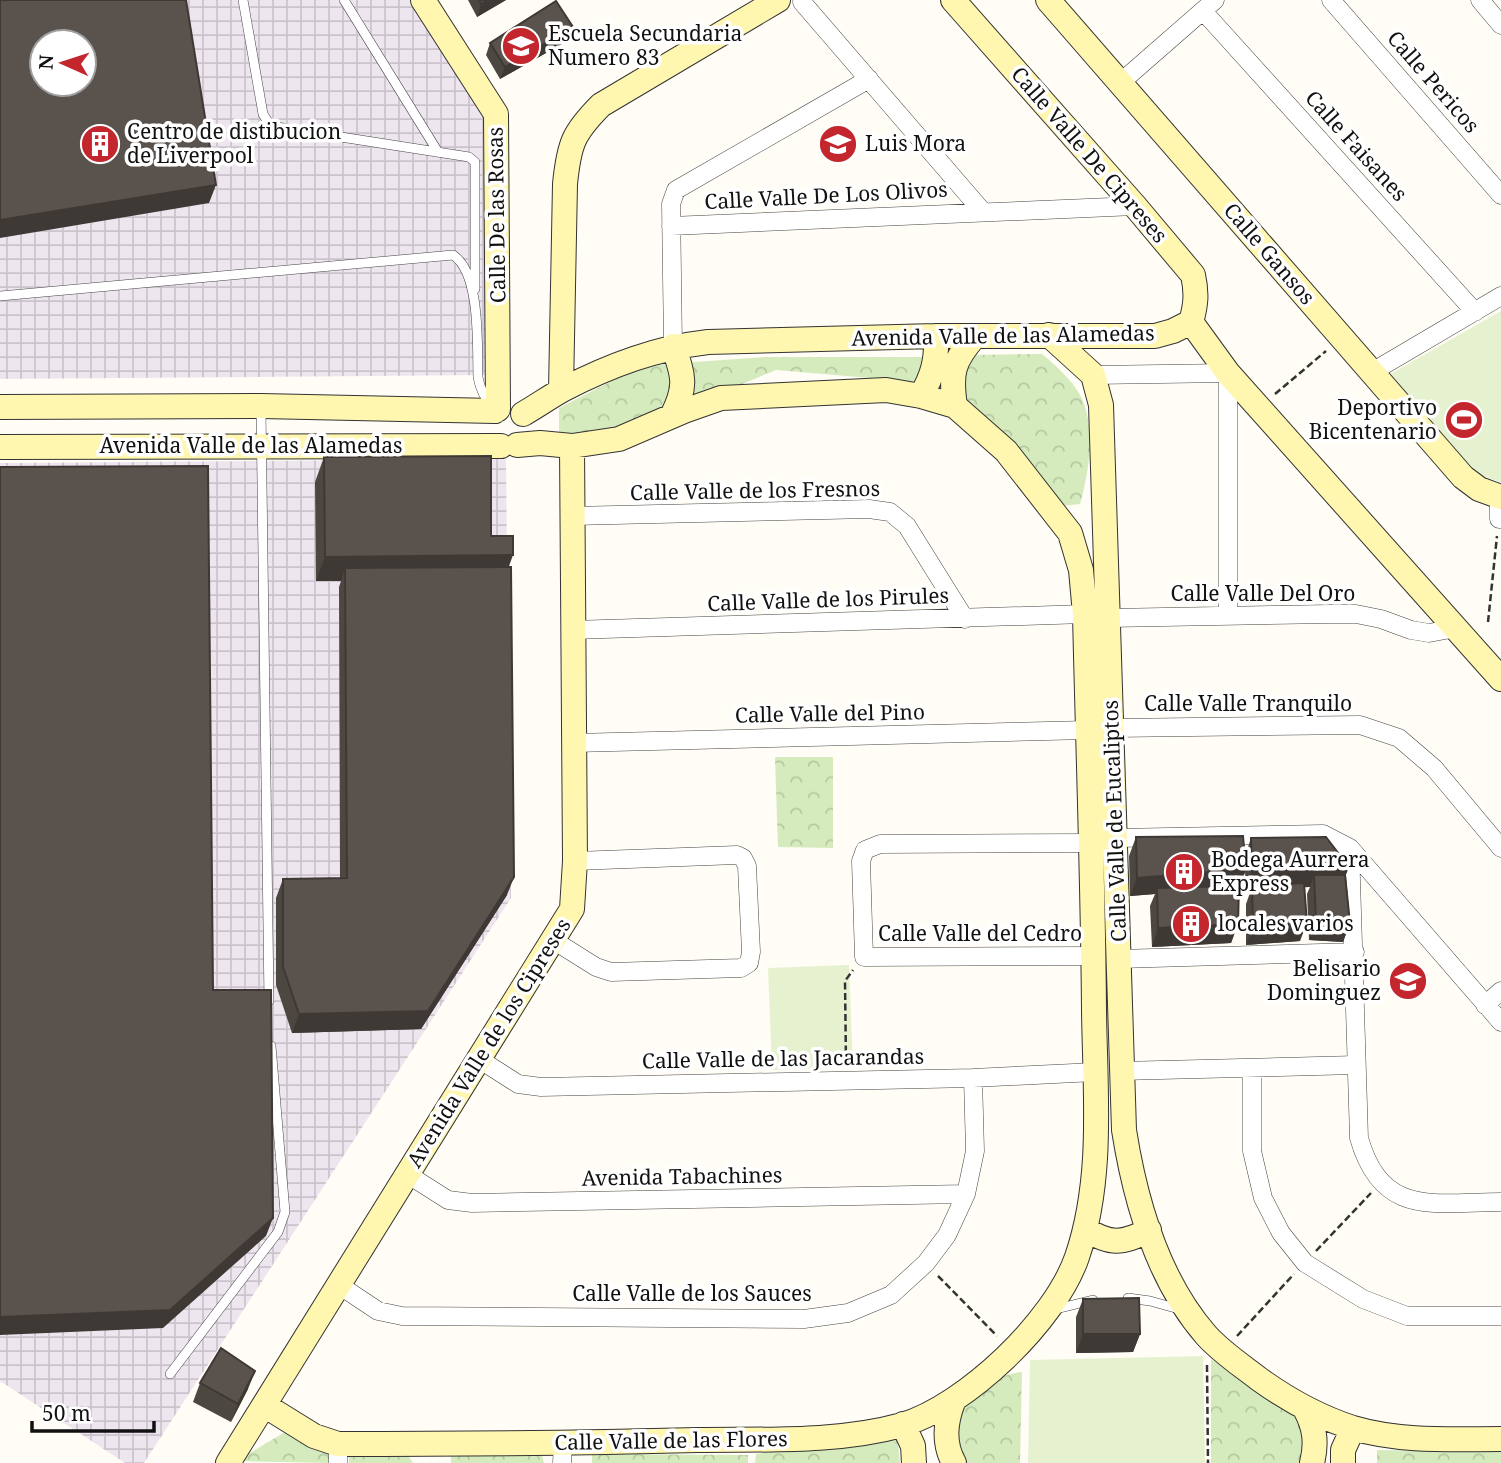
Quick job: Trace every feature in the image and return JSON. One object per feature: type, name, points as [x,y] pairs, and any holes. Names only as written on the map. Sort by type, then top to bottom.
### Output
[{"type":"street","name":"Calle De las Rosas","points":[[423,0],[496,114],[497,410]]},
{"type":"street","name":"Calle Valle De Cipreses","points":[[953,0],[1193,275],[1196,306],[1191,322]]},
{"type":"street","name":"Calle Gansos","points":[[1048,0],[1463,477],[1500,508]]},
{"type":"street","name":"Calle Pericos","points":[[1331,0],[1501,195]]},
{"type":"street","points":[[1480,0],[1501,25]]},
{"type":"street","points":[[561,390],[565,184],[568,152],[580,126],[601,105],[790,1]]},
{"type":"street","name":"Calle Valle De Los Olivos","points":[[790,1],[869,79],[983,212]]},
{"type":"street","points":[[1120,83],[1209,6]]},
{"type":"street","name":"Calle Faisanes","points":[[1209,6],[1475,312]]},
{"type":"street","points":[[672,416],[681,400],[684,383],[673,346],[671,204],[676,190],[869,79]]},
{"type":"street","name":"Calle Valle De Los Olivos","points":[[671,226],[1135,206]]},
{"type":"street","points":[[1372,372],[1501,296]]},
{"type":"street","name":"Avenida Valle de las Alamedas","points":[[523,414],[561,390],[642,354],[673,346],[708,342],[936,336],[1155,336],[1191,322]]},
{"type":"street","points":[[1191,322],[1228,373],[1497,671]]},
{"type":"street","points":[[1049,335],[1093,375],[1228,373]]},
{"type":"street","points":[[921,396],[935,366],[936,336]]},
{"type":"street","points":[[955,406],[952,388],[954,369],[959,354],[975,336]]},
{"type":"street","points":[[1227,616],[1228,373]]},
{"type":"street","name":"Calle Valle de Eucaliptos","points":[[1046,1313],[1076,1260],[1093,1190],[1096,1153],[1088,730],[1106,533],[1101,405],[1093,375]]},
{"type":"street","name":"Avenida Valle de las Alamedas","points":[[0,447],[509,446],[540,443],[572,446],[619,439],[721,398],[886,390],[955,406]]},
{"type":"street","name":"Avenida Valle de las Alamedas","points":[[0,407],[261,406],[497,410]]},
{"type":"street","name":"Calle Valle de Eucaliptos","points":[[955,406],[1006,451],[1070,533],[1097,616],[1113,728],[1120,1071],[1124,1130],[1128,1159],[1149,1230],[1159,1257],[1191,1314]]},
{"type":"street","points":[[511,407],[523,414],[527,425],[525,436],[509,446],[491,439],[487,428],[490,416],[497,410],[511,407]]},
{"type":"street","name":"Avenida Valle de los Cipreses","points":[[228,1463],[572,909],[575,861],[572,446]]},
{"type":"street","name":"Calle Valle de los Fresnos","points":[[572,516],[869,509],[890,512],[907,526],[965,619]]},
{"type":"street","points":[[1070,533],[1106,533]]},
{"type":"street","name":"Calle Valle Del Oro","points":[[1097,616],[1356,614],[1429,633],[1456,628]]},
{"type":"street","name":"Calle Valle de los Pirules","points":[[572,630],[1097,616]]},
{"type":"street","name":"Calle Valle Tranquilo","points":[[1113,728],[1360,725],[1399,738],[1434,768],[1501,848]]},
{"type":"street","name":"Calle Valle del Pino","points":[[573,743],[1088,730]]},
{"type":"street","points":[[1116,838],[1323,834],[1350,848],[1501,1022]]},
{"type":"street","name":"Calle Valle del Cedro","points":[[1090,844],[880,844],[865,850],[861,861],[864,957],[1094,956]]},
{"type":"street","points":[[1350,848],[1359,1138],[1366,1163],[1381,1182],[1398,1195],[1418,1202],[1501,1202]]},
{"type":"street","points":[[553,940],[596,967],[611,972],[741,968],[749,963],[751,952],[747,866],[743,858],[737,855],[575,861]]},
{"type":"street","points":[[1119,959],[1355,952]]},
{"type":"street","points":[[1485,1004],[1501,991]]},
{"type":"street","name":"Calle Valle de las Jacarandas","points":[[479,1059],[518,1084],[541,1087],[973,1078],[1095,1072]]},
{"type":"street","points":[[1120,1071],[1356,1065]]},
{"type":"street","points":[[1252,1068],[1252,1151],[1263,1198],[1281,1233],[1305,1263],[1363,1299],[1407,1316],[1501,1316]]},
{"type":"street","name":"Calle Valle de los Sauces","points":[[339,1285],[378,1311],[402,1316],[804,1319],[848,1313],[891,1295],[926,1263],[947,1236],[965,1194],[975,1151],[973,1078]]},
{"type":"street","name":"Avenida Tabachines","points":[[407,1174],[448,1200],[472,1203],[965,1194]]},
{"type":"street","points":[[1085,1228],[1099,1238],[1110,1241],[1122,1241],[1149,1230]]},
{"type":"street","name":"Calle Valle de las Flores","points":[[264,1405],[338,1454],[563,1453],[871,1432],[903,1424],[953,1402],[1012,1351],[1046,1313]]},
{"type":"street","points":[[1191,1314],[1206,1335],[1240,1364],[1305,1409],[1353,1428],[1426,1439],[1501,1439]]},
{"type":"street","points":[[953,1402],[946,1430],[947,1444],[954,1463]]},
{"type":"street","points":[[1305,1409],[1315,1434],[1312,1463]]},
{"type":"street","points":[[903,1424],[913,1446],[914,1463]]},
{"type":"street","points":[[1343,1463],[1347,1438],[1353,1428]]},
{"type":"lane","points":[[243,0],[263,114],[268,122],[277,127],[469,157],[475,162],[474,302],[480,389],[486,400],[497,410]]},
{"type":"lane","points":[[344,0],[438,152]]},
{"type":"lane","points":[[0,296],[453,255],[466,270],[474,302]]},
{"type":"lane","points":[[261,406],[269,1008]]},
{"type":"lane","points":[[170,1374],[278,1232],[285,1212],[270,1034]]},
{"type":"lane","points":[[1046,1313],[1087,1300],[1113,1298],[1150,1301],[1191,1314]]},
{"type":"path","points":[[1259,407],[1342,338]]},
{"type":"path","points":[[1488,622],[1500,508]]},
{"type":"path","points":[[846,1081],[845,981],[864,957]]},
{"type":"path","points":[[926,1263],[1012,1351]]},
{"type":"path","points":[[1206,1335],[1208,1463]]},
{"type":"shaded area","points":[[0,0],[416,0],[489,113],[488,375],[0,379]]},
{"type":"shaded area","points":[[506,459],[511,898],[144,1463],[125,1463],[0,1381],[0,463]]},
{"type":"green space","name":"Deportivo Bicentenario","points":[[1501,311],[1501,482],[1484,477],[1467,465],[1387,376]]},
{"type":"green space","points":[[1042,354],[1074,386],[1086,410],[1090,433],[1089,457],[1080,504],[1062,506],[956,396],[968,355]]},
{"type":"green space","points":[[765,357],[925,357],[917,382],[776,370],[637,427],[559,435],[559,408],[641,366]]},
{"type":"green space","points":[[775,757],[833,757],[833,848],[778,847]]},
{"type":"green space","points":[[849,965],[853,1067],[772,1070],[768,968]]},
{"type":"green space","points":[[1203,1356],[1205,1463],[1028,1463],[1030,1360]]},
{"type":"green space","points":[[1211,1359],[1326,1434],[1326,1463],[1211,1463]]},
{"type":"green space","points":[[1022,1372],[1020,1463],[957,1463],[959,1404],[996,1379]]},
{"type":"green space","points":[[292,1428],[334,1457],[330,1463],[236,1461]]},
{"type":"green space","points":[[897,1435],[900,1463],[755,1463],[756,1454]]},
{"type":"green space","points":[[1377,1450],[1501,1452],[1501,1463],[1377,1463]]},
{"type":"green space","points":[[349,1451],[408,1455],[413,1463],[349,1463]]},
{"type":"green space","points":[[541,1451],[544,1463],[451,1463],[451,1456]]},
{"type":"green space","points":[[592,1454],[748,1455],[748,1463],[592,1463]]},
{"type":"building","name":"Centro de distibucion de Liverpool","points":[[0,0],[186,0],[216,185],[0,220]]},
{"type":"building","points":[[556,1],[573,27],[505,67],[490,43]]},
{"type":"building","points":[[491,456],[491,536],[513,536],[513,555],[325,557],[324,457]]},
{"type":"building","points":[[208,466],[213,990],[271,990],[273,1218],[170,1310],[0,1317],[0,467]]},
{"type":"building","points":[[511,567],[514,877],[428,1011],[299,1014],[283,967],[283,879],[347,878],[345,568]]},
{"type":"building","points":[[1243,836],[1246,869],[1137,878],[1136,837]]},
{"type":"building","points":[[1326,837],[1349,867],[1252,872],[1251,838]]},
{"type":"building","points":[[1314,875],[1345,875],[1350,923],[1316,922]]},
{"type":"building","points":[[1304,883],[1307,923],[1253,926],[1252,886]]},
{"type":"building","points":[[1239,886],[1238,924],[1158,928],[1157,888]]},
{"type":"building","points":[[1139,1298],[1140,1334],[1083,1334],[1083,1299]]},
{"type":"building","points":[[221,1348],[255,1371],[238,1404],[200,1383]]},
{"type":"place","name":"Escuela Secundaria Numero 83","points":[[521,46]]},
{"type":"place","name":"Centro de distibucion de Liverpool","points":[[100,144]]},
{"type":"place","name":"Luis Mora","points":[[838,144]]},
{"type":"place","name":"Deportivo Bicentenario","points":[[1464,420]]},
{"type":"place","name":"Bodega Aurrera Express","points":[[1184,872]]},
{"type":"place","name":"locales varios","points":[[1191,924]]},
{"type":"place","name":"Belisario Dominguez","points":[[1408,981]]}]
